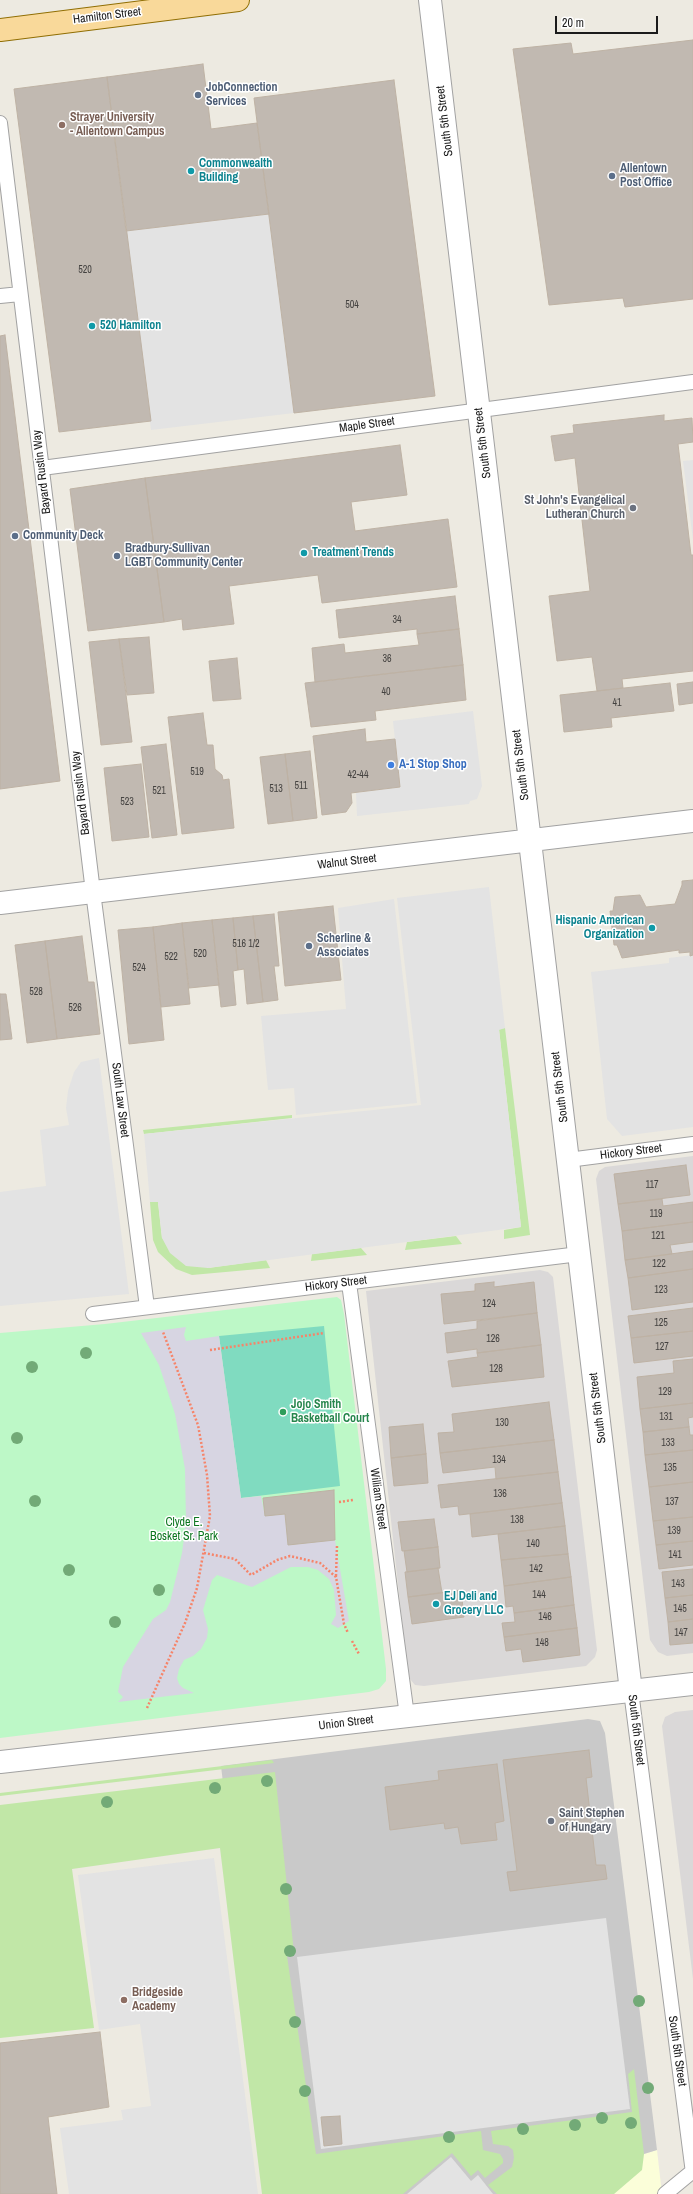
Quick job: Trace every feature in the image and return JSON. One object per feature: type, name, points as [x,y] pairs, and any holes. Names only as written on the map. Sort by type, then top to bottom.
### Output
[{"type":"main road","name":"Hamilton Street","points":[[0,30],[238,0]]},
{"type":"street","name":"South 5th Street","points":[[430,0],[631,1690]]},
{"type":"street","name":"Walnut Street","points":[[0,903],[693,821]]},
{"type":"street","name":"Union Street","points":[[0,1762],[693,1684]]},
{"type":"lane","name":"Bayard Rustin Way","points":[[0,123],[93,892]]},
{"type":"lane","points":[[0,296],[20,294]]},
{"type":"lane","name":"Maple Street","points":[[42,468],[693,382]]},
{"type":"lane","name":"South Law Street","points":[[93,892],[147,1308]]},
{"type":"lane","name":"Hickory Street","points":[[568,1160],[693,1144]]},
{"type":"lane","name":"Hickory Street","points":[[93,1314],[579,1254]]},
{"type":"lane","name":"William Street","points":[[349,1283],[407,1716]]},
{"type":"lane","name":"South 5th Street","points":[[631,1690],[693,2172]]},
{"type":"lane","points":[[665,2194],[693,2172]]},
{"type":"path","points":[[147,1708],[185,1623],[196,1588],[210,1516],[207,1475],[198,1425],[168,1340],[160,1326]]},
{"type":"path","points":[[210,1350],[324,1333]]},
{"type":"path","points":[[337,1546],[336,1577],[344,1624],[348,1633]]},
{"type":"path","points":[[204,1553],[235,1559],[251,1575],[277,1560],[290,1556],[320,1563],[336,1577]]},
{"type":"path","points":[[352,1641],[359,1654]]},
{"type":"shaded area","points":[[269,214],[294,413],[151,430],[126,231]]},
{"type":"shaded area","points":[[693,460],[693,540],[683,461]]},
{"type":"shaded area","points":[[473,711],[482,786],[477,799],[470,801],[469,804],[357,816],[356,793],[400,787],[393,721]]},
{"type":"shaded area","points":[[489,887],[505,1028],[499,1030],[521,1227],[208,1268],[186,1266],[170,1253],[162,1238],[158,1202],[150,1202],[144,1134],[421,1105],[397,898]]},
{"type":"shaded area","points":[[394,899],[417,1103],[296,1115],[294,1088],[268,1090],[261,1016],[346,1009],[338,908]]},
{"type":"shaded area","points":[[693,955],[693,1127],[622,1136],[607,1119],[591,972],[669,963],[669,958]]},
{"type":"shaded area","points":[[99,1058],[129,1294],[0,1306],[0,1192],[46,1186],[40,1130],[69,1125],[66,1108],[68,1091],[74,1072],[81,1062]]},
{"type":"shaded area","points":[[693,1156],[693,1653],[667,1656],[658,1652],[650,1640],[596,1179],[599,1171],[605,1167]]},
{"type":"shaded area","points":[[540,1270],[548,1272],[553,1277],[597,1650],[595,1657],[586,1666],[424,1686],[415,1685],[410,1679],[407,1667],[366,1291]]},
{"type":"shaded area","points":[[186,1327],[184,1335],[186,1341],[219,1336],[241,1498],[261,1496],[265,1516],[285,1514],[288,1545],[335,1540],[349,1621],[338,1628],[331,1624],[336,1615],[334,1590],[329,1579],[318,1570],[308,1567],[291,1567],[252,1587],[217,1575],[212,1580],[203,1610],[208,1629],[207,1638],[201,1649],[193,1656],[184,1660],[179,1669],[177,1678],[179,1684],[183,1688],[194,1693],[118,1702],[123,1697],[118,1692],[123,1667],[153,1619],[166,1610],[170,1602],[182,1553],[186,1522],[185,1469],[175,1414],[159,1365],[141,1333]]},
{"type":"shaded area","points":[[693,1710],[693,1979],[662,1726],[665,1717],[675,1712]]},
{"type":"shaded area","points":[[588,1719],[600,1721],[605,1733],[657,2150],[644,2154],[583,2194],[272,2194],[221,1766]]},
{"type":"shaded area","points":[[214,1858],[258,2194],[69,2194],[60,2128],[123,2120],[121,2110],[151,2106],[140,2024],[99,2030],[78,1875]]},
{"type":"shaded area","points":[[606,1918],[630,2109],[321,2149],[297,1957]]},
{"type":"shaded area","points":[[657,2150],[662,2194],[584,2194],[644,2154]]},
{"type":"shaded area","points":[[451,2157],[471,2181],[478,2175],[493,2194],[407,2194]]},
{"type":"green space","points":[[505,1028],[530,1235],[504,1239],[504,1230],[521,1227],[499,1029]]},
{"type":"green space","points":[[292,1115],[292,1118],[144,1134],[143,1130]]},
{"type":"green space","points":[[150,1202],[158,1202],[162,1238],[208,1268],[266,1260],[270,1268],[192,1275],[176,1269],[158,1252],[153,1240]]},
{"type":"green space","points":[[456,1236],[462,1244],[405,1250],[407,1242]]},
{"type":"green space","points":[[361,1248],[367,1255],[311,1261],[312,1254]]},
{"type":"green space","name":"Clyde E. Bosket Sr. Park","points":[[337,1297],[341,1300],[344,1314],[386,1669],[386,1681],[379,1689],[369,1692],[0,1738],[0,1333],[105,1324]]},
{"type":"green space","name":"Jojo Smith Basketball Court","points":[[324,1326],[340,1486],[241,1498],[219,1336]]},
{"type":"green space","points":[[272,1760],[274,1763],[0,1796],[0,1793]]},
{"type":"green space","points":[[275,1772],[294,1953],[287,1956],[316,2154],[481,2131],[483,2150],[500,2154],[503,2159],[503,2163],[485,2178],[478,2170],[471,2176],[452,2153],[403,2194],[262,2194],[220,1848],[72,1869],[94,2028],[0,2038],[0,1805]]},
{"type":"green space","points":[[634,2069],[644,2154],[642,2170],[614,2194],[497,2194],[488,2185],[512,2167],[514,2158],[513,2150],[508,2146],[493,2144],[491,2131],[632,2112],[628,2074]]},
{"type":"building","name":"Allentown Post Office","points":[[693,40],[693,299],[625,307],[623,298],[549,305],[513,49],[571,43],[573,54]]},
{"type":"building","name":"Commonwealth Building","points":[[203,64],[211,129],[257,123],[269,214],[126,231],[107,77]]},
{"type":"building","name":"520 Hamilton","points":[[107,77],[151,421],[59,432],[14,89]]},
{"type":"building","points":[[394,80],[435,396],[294,413],[254,98]]},
{"type":"building","name":"Community Deck","points":[[5,335],[60,781],[0,789],[0,336]]},
{"type":"building","name":"St John's Evangelical Lutheran Church","points":[[664,415],[664,421],[692,418],[693,442],[678,444],[691,555],[693,555],[693,671],[622,679],[623,688],[597,691],[592,657],[557,661],[549,596],[590,591],[575,458],[555,461],[551,436],[574,433],[573,425]]},
{"type":"building","name":"Treatment Trends","points":[[400,445],[407,495],[351,502],[355,531],[448,519],[457,587],[322,603],[318,575],[229,586],[234,624],[183,630],[182,619],[164,622],[145,478]]},
{"type":"building","name":"Bradbury-Sullivan LGBT Community Center","points":[[145,478],[164,622],[88,631],[70,489]]},
{"type":"building","points":[[455,596],[459,629],[417,634],[417,629],[339,638],[336,610]]},
{"type":"building","points":[[459,629],[463,665],[315,682],[312,648],[344,644],[345,653],[419,645],[417,634]]},
{"type":"building","points":[[149,637],[154,693],[127,695],[119,639]]},
{"type":"building","points":[[119,639],[132,742],[101,745],[89,642]]},
{"type":"building","points":[[237,658],[241,699],[213,701],[209,661]]},
{"type":"building","points":[[463,665],[466,700],[375,711],[376,720],[311,727],[305,683]]},
{"type":"building","points":[[693,682],[693,703],[679,705],[677,684]]},
{"type":"building","points":[[670,683],[674,711],[611,718],[612,727],[564,732],[560,695]]},
{"type":"building","points":[[203,713],[207,745],[213,745],[215,769],[222,775],[223,780],[229,779],[234,828],[182,834],[168,717]]},
{"type":"building","points":[[365,729],[366,742],[395,739],[400,787],[351,793],[352,803],[346,812],[322,815],[313,736]]},
{"type":"building","points":[[166,744],[177,835],[152,838],[141,747]]},
{"type":"building","points":[[310,751],[317,818],[293,821],[285,754]]},
{"type":"building","points":[[285,754],[293,821],[268,824],[260,757]]},
{"type":"building","points":[[141,764],[149,837],[112,841],[104,768]]},
{"type":"building","name":"Hispanic American Organization","points":[[693,880],[693,955],[690,956],[690,952],[679,953],[679,950],[622,958],[617,945],[614,945],[610,911],[613,911],[615,897],[640,895],[646,907],[675,904],[682,881]]},
{"type":"building","name":"Scherline & Associates","points":[[333,906],[341,980],[285,986],[278,912]]},
{"type":"building","points":[[274,914],[279,966],[274,966],[278,1000],[263,1002],[253,916]]},
{"type":"building","points":[[253,916],[263,1002],[247,1004],[244,969],[238,970],[233,918]]},
{"type":"building","points":[[233,918],[238,970],[233,971],[236,1005],[221,1007],[212,920]]},
{"type":"building","points":[[212,920],[219,985],[189,988],[182,923]]},
{"type":"building","points":[[182,923],[190,1004],[161,1007],[153,927]]},
{"type":"building","points":[[153,927],[164,1040],[129,1044],[118,930]]},
{"type":"building","points":[[82,936],[88,982],[94,982],[100,1034],[57,1039],[45,941]]},
{"type":"building","points":[[45,941],[57,1039],[27,1043],[15,945]]},
{"type":"building","points":[[0,994],[6,994],[12,1039],[0,1040]]},
{"type":"building","points":[[686,1165],[690,1195],[618,1204],[614,1174]]},
{"type":"building","points":[[662,1199],[663,1206],[693,1202],[693,1222],[622,1231],[618,1204]]},
{"type":"building","points":[[693,1222],[693,1242],[670,1245],[672,1254],[625,1260],[622,1231]]},
{"type":"building","points":[[693,1251],[693,1269],[628,1278],[625,1260]]},
{"type":"building","points":[[693,1269],[693,1302],[632,1310],[628,1278]]},
{"type":"building","points":[[494,1282],[494,1287],[534,1282],[537,1313],[444,1324],[441,1294],[475,1291],[475,1284]]},
{"type":"building","points":[[693,1308],[693,1331],[631,1338],[628,1316]]},
{"type":"building","points":[[537,1313],[541,1345],[477,1353],[477,1349],[447,1353],[445,1333],[477,1329],[477,1321]]},
{"type":"building","points":[[693,1331],[693,1356],[634,1363],[631,1338]]},
{"type":"building","points":[[541,1345],[544,1377],[452,1387],[448,1361],[478,1357],[477,1353]]},
{"type":"building","points":[[693,1359],[693,1403],[640,1409],[637,1377],[674,1373],[673,1361]]},
{"type":"building","points":[[549,1402],[554,1440],[440,1453],[438,1433],[454,1432],[452,1414]]},
{"type":"building","points":[[693,1403],[693,1417],[688,1418],[689,1427],[643,1432],[640,1409]]},
{"type":"building","points":[[423,1424],[426,1454],[391,1458],[389,1427]]},
{"type":"building","points":[[689,1427],[690,1435],[693,1435],[693,1450],[645,1455],[643,1432]]},
{"type":"building","points":[[554,1440],[558,1472],[496,1479],[495,1467],[443,1473],[440,1453]]},
{"type":"building","points":[[693,1450],[693,1482],[649,1487],[645,1455]]},
{"type":"building","points":[[426,1454],[428,1483],[394,1486],[391,1458]]},
{"type":"building","points":[[558,1472],[562,1503],[459,1515],[458,1506],[441,1508],[438,1485]]},
{"type":"building","points":[[693,1482],[693,1517],[653,1521],[649,1487]]},
{"type":"building","points":[[334,1490],[335,1540],[288,1545],[285,1514],[265,1516],[263,1498]]},
{"type":"building","points":[[562,1503],[565,1526],[472,1537],[470,1514]]},
{"type":"building","points":[[693,1517],[693,1541],[656,1545],[653,1521]]},
{"type":"building","points":[[434,1519],[438,1547],[402,1551],[398,1522]]},
{"type":"building","points":[[565,1526],[568,1554],[501,1560],[498,1534]]},
{"type":"building","points":[[693,1541],[693,1565],[659,1569],[656,1545]]},
{"type":"building","points":[[438,1547],[440,1568],[407,1572],[404,1551]]},
{"type":"building","points":[[568,1554],[571,1577],[504,1586],[501,1560]]},
{"type":"building","points":[[438,1568],[442,1593],[408,1597],[405,1572]]},
{"type":"building","points":[[693,1569],[693,1595],[665,1598],[662,1572]]},
{"type":"building","points":[[571,1577],[574,1605],[514,1613],[513,1606],[506,1607],[504,1586]]},
{"type":"building","name":"EJ Deli and Grocery LLC","points":[[461,1590],[464,1617],[412,1624],[408,1597]]},
{"type":"building","points":[[693,1595],[693,1619],[668,1622],[665,1598]]},
{"type":"building","points":[[574,1605],[577,1628],[504,1637],[502,1623],[515,1622],[514,1613]]},
{"type":"building","points":[[693,1619],[693,1643],[670,1645],[668,1622]]},
{"type":"building","points":[[577,1628],[580,1655],[523,1662],[521,1649],[506,1651],[504,1637]]},
{"type":"building","name":"Saint Stephen of Hungary","points":[[589,1750],[592,1777],[586,1778],[596,1865],[605,1865],[607,1879],[510,1891],[507,1872],[517,1871],[503,1760]]},
{"type":"building","points":[[497,1764],[504,1821],[495,1823],[497,1840],[461,1844],[458,1827],[445,1829],[444,1823],[390,1830],[385,1787],[439,1780],[438,1771]]},
{"type":"building","points":[[100,2032],[109,2107],[48,2117],[57,2194],[0,2194],[0,2043]]},
{"type":"building","points":[[340,2116],[342,2144],[324,2146],[321,2117]]},
{"type":"place","name":"JobConnection Services","points":[[198,95]]},
{"type":"place","name":"Strayer University - Allentown Campus","points":[[62,125]]},
{"type":"place","name":"Commonwealth Building","points":[[191,171]]},
{"type":"place","name":"Allentown Post Office","points":[[612,176]]},
{"type":"place","name":"520 Hamilton","points":[[92,326]]},
{"type":"place","name":"St John's Evangelical Lutheran Church","points":[[633,508]]},
{"type":"place","name":"Community Deck","points":[[15,536]]},
{"type":"place","name":"Treatment Trends","points":[[304,553]]},
{"type":"place","name":"Bradbury-Sullivan LGBT Community Center","points":[[117,556]]},
{"type":"place","name":"A-1 Stop Shop","points":[[391,765]]},
{"type":"place","name":"Hispanic American Organization","points":[[652,928]]},
{"type":"place","name":"Scherline & Associates","points":[[309,946]]},
{"type":"place","name":"Jojo Smith Basketball Court","points":[[283,1412]]},
{"type":"place","name":"EJ Deli and Grocery LLC","points":[[436,1604]]},
{"type":"place","name":"Saint Stephen of Hungary","points":[[551,1821]]},
{"type":"place","name":"Bridgeside Academy","points":[[124,2000]]}]
